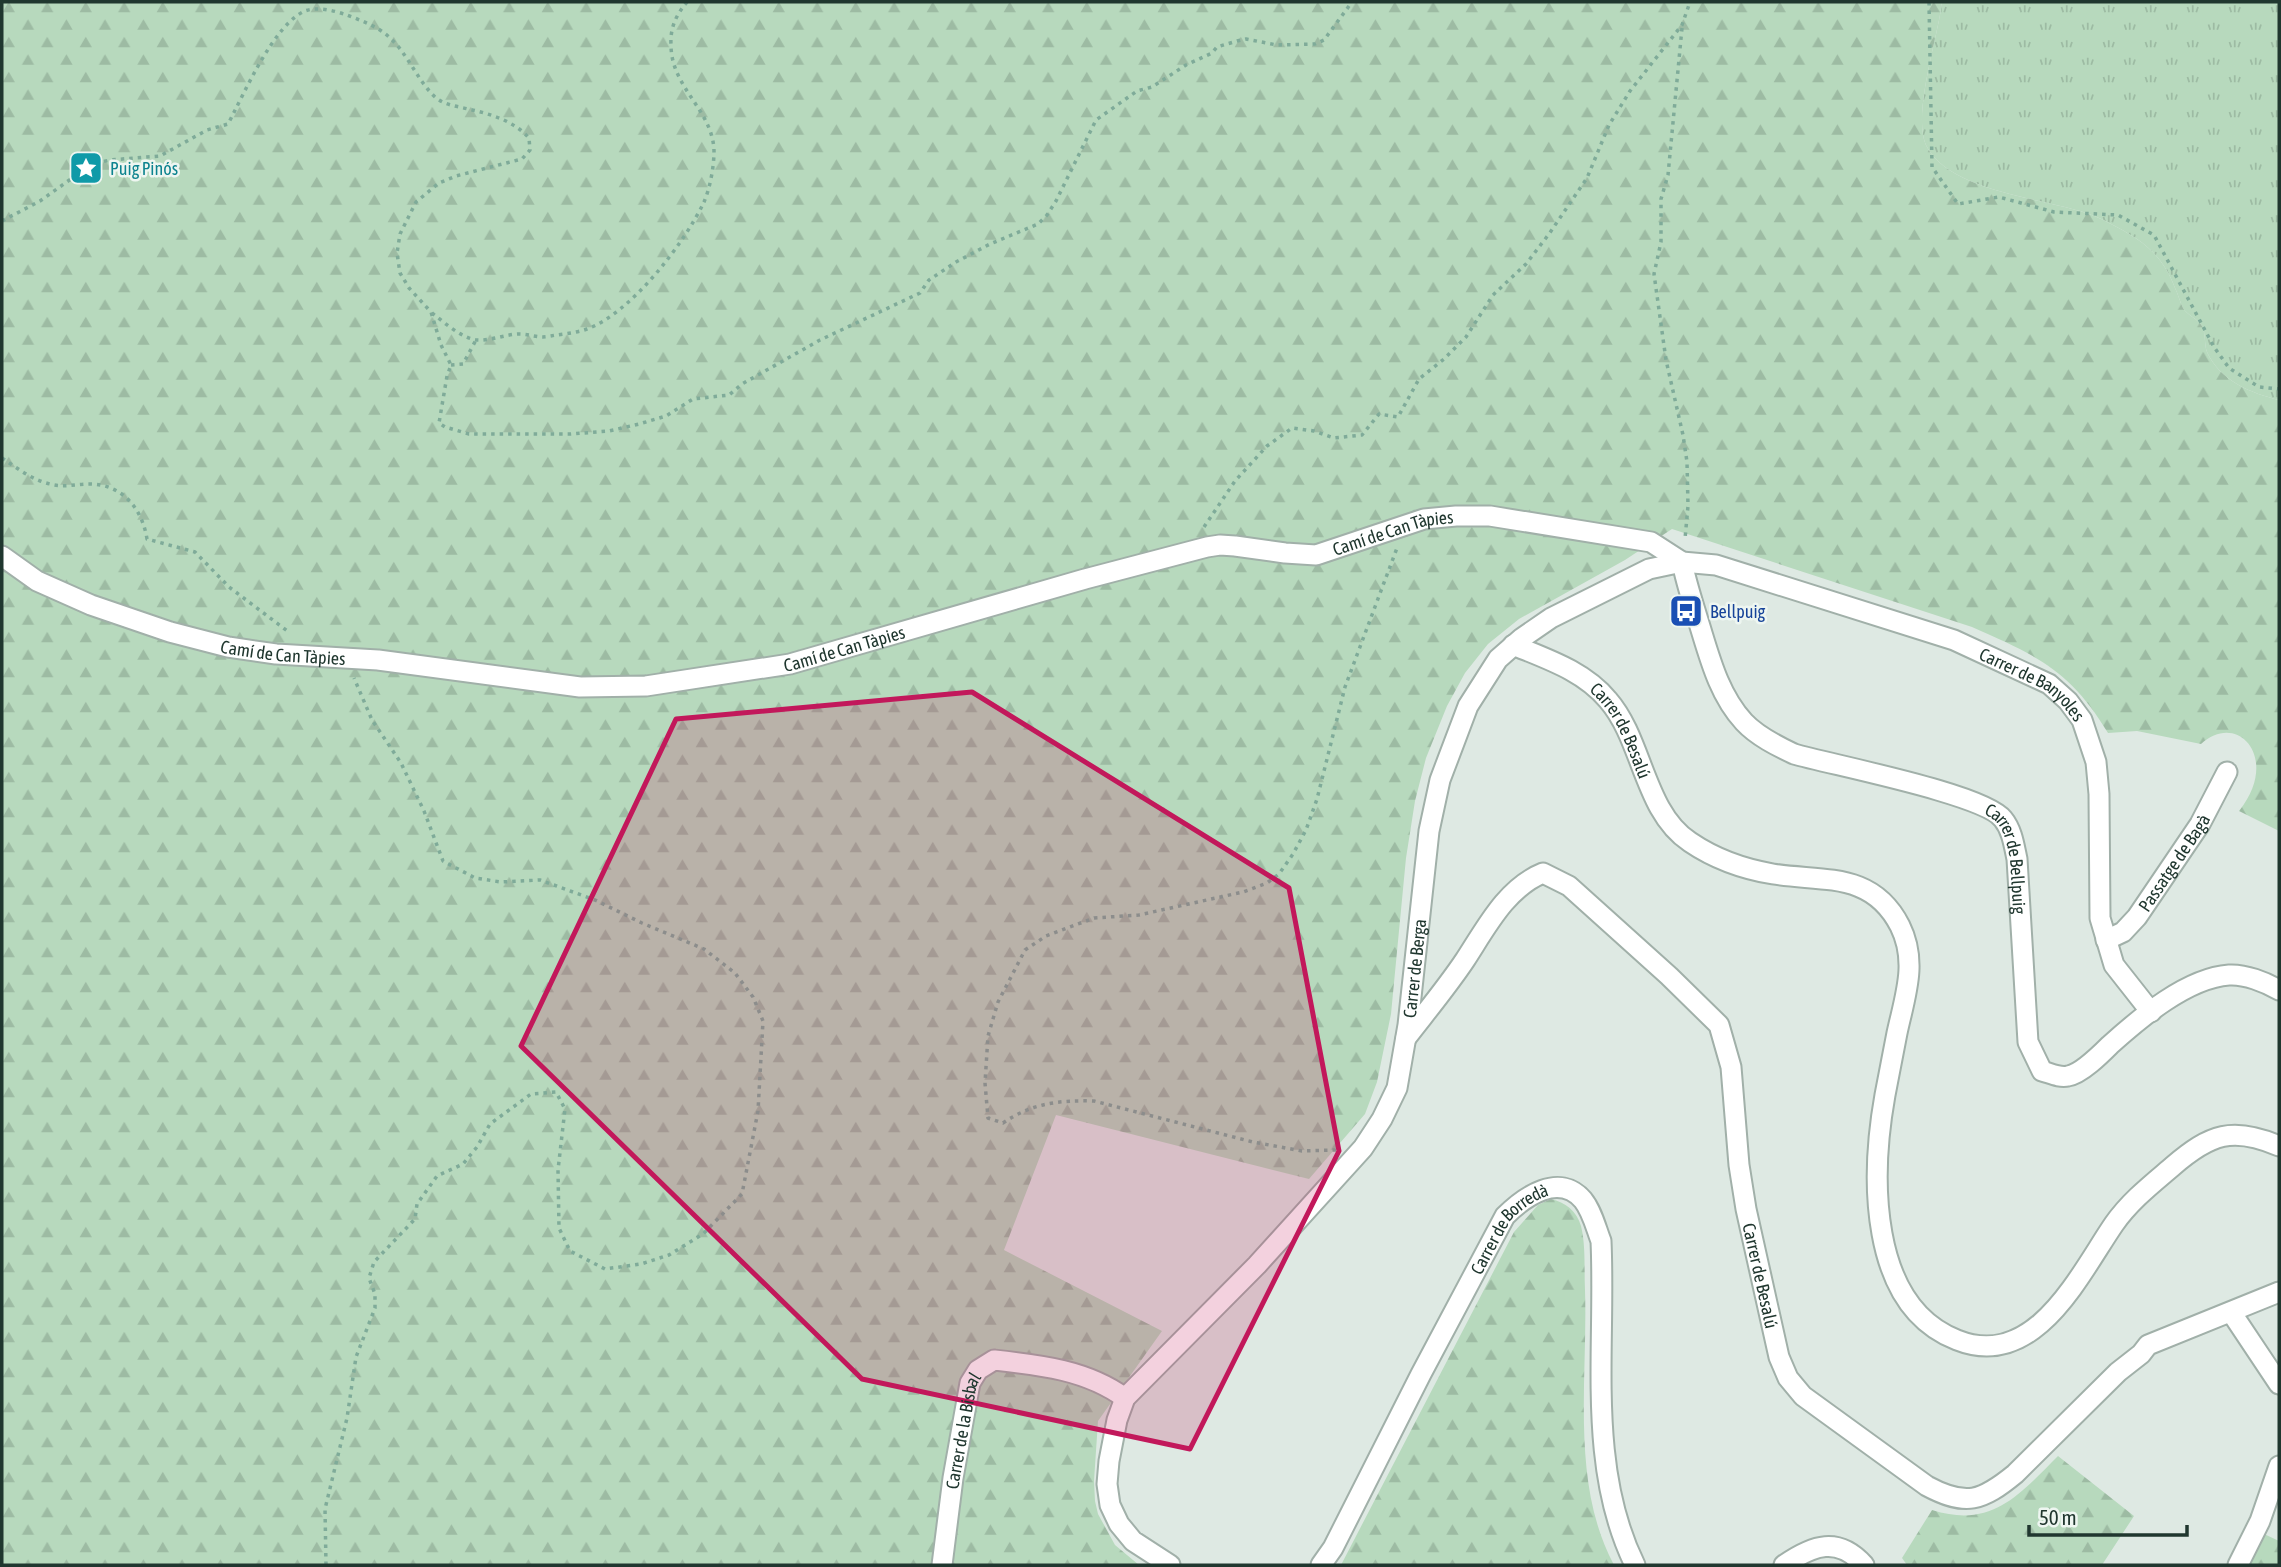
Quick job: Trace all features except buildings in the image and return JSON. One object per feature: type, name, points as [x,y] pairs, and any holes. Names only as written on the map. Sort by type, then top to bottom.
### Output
[{"type":"street","name":"Camí de Can Tàpies","points":[[2,556],[63,594],[170,632],[249,651],[348,657],[580,687],[646,686],[790,664],[1085,579],[1193,551],[1220,545],[1315,555],[1424,519],[1490,516],[1651,542],[1682,562]]},
{"type":"street","name":"Carrer de Berga","points":[[1125,1398],[1257,1265],[1363,1148],[1382,1119],[1397,1088],[1429,831],[1440,780],[1468,706],[1497,659],[1551,618],[1648,569],[1682,562]]},
{"type":"street","name":"Carrer de Banyoles","points":[[1682,562],[1716,565],[1954,640],[2049,684],[2068,701],[2082,720],[2096,762],[2099,794],[2100,918],[2114,965],[2151,1012]]},
{"type":"street","name":"Carrer de Bellpuig","points":[[1682,562],[1685,580],[1716,677],[1745,724],[1794,754],[1935,790],[1987,807],[2003,819],[2014,842],[2017,859],[2028,1042],[2042,1071],[2057,1076],[2070,1076],[2092,1062],[2151,1012],[2185,989],[2211,978],[2230,975],[2247,977],[2279,990]]},
{"type":"street","name":"Carrer de Besalú","points":[[1513,645],[1580,674],[1608,699],[1630,736],[1654,798],[1671,824],[1686,840],[1729,863],[1750,869],[1854,884],[1881,900],[1900,926],[1907,946],[1909,988],[1884,1100],[1878,1210],[1890,1267],[1898,1287],[1913,1311],[1933,1327],[1958,1341],[1981,1345],[2000,1346],[2019,1339],[2060,1305],[2130,1202],[2204,1141],[2246,1135],[2279,1146]]},
{"type":"street","name":"Passatge de Bagà","points":[[2106,940],[2123,932],[2137,917],[2200,824],[2227,772]]},
{"type":"street","name":"Carrer de Besalú","points":[[1405,1039],[1448,983],[1485,927],[1525,882],[1543,873],[1569,886],[1720,1025],[1731,1067],[1739,1165],[1746,1209],[1779,1357],[1788,1378],[1803,1396],[1927,1486],[1948,1497],[1964,1500],[1979,1497],[1998,1488],[2148,1345],[2279,1292]]},
{"type":"street","name":"Carrer de Borredà","points":[[1321,1565],[1333,1548],[1505,1216],[1523,1198],[1538,1191],[1556,1188],[1570,1190],[1583,1200],[1601,1241],[1602,1418],[1607,1468],[1622,1540],[1635,1565]]},
{"type":"street","points":[[2231,1312],[2279,1384]]},
{"type":"street","name":"Carrer de la Bisbal","points":[[942,1565],[966,1402],[970,1383],[978,1370],[994,1360],[1058,1369],[1107,1385],[1125,1398]]},
{"type":"street","points":[[1125,1398],[1113,1434],[1109,1461],[1107,1484],[1110,1505],[1119,1524],[1133,1541],[1170,1565]]},
{"type":"street","points":[[2238,1565],[2260,1521],[2279,1466]]},
{"type":"street","points":[[1784,1565],[1826,1545],[1843,1548],[1864,1565]]},
{"type":"path","points":[[2,221],[40,201],[92,164],[160,156],[207,130],[228,124],[256,68],[276,37],[303,12],[314,8],[340,13],[379,28],[405,53],[409,65],[434,96],[445,104],[512,123],[529,138],[530,150],[522,159],[456,176],[439,183],[416,202],[400,234],[397,253],[400,273],[408,288],[431,312],[456,332],[476,340],[520,334],[540,338],[587,329],[610,316],[654,276],[686,233],[704,201],[714,150],[708,125],[676,74],[671,60],[670,30],[687,2]]},
{"type":"path","points":[[431,312],[441,345],[451,365],[439,423],[469,434],[571,435],[609,431],[666,416],[693,399],[729,395],[773,365],[919,293],[929,280],[956,262],[1038,224],[1056,201],[1096,120],[1137,91],[1152,87],[1186,65],[1212,53],[1217,47],[1237,41],[1246,39],[1278,45],[1315,44],[1324,40],[1352,2]]},
{"type":"path","points":[[1682,562],[1688,506],[1687,462],[1666,360],[1654,274],[1661,242],[1661,199],[1668,175],[1682,26],[1690,2]]},
{"type":"path","points":[[1929,2],[1932,167],[1958,204],[1999,197],[2054,212],[2118,215],[2154,235],[2214,346],[2229,368],[2259,387],[2279,388]]},
{"type":"path","points":[[1193,551],[1206,521],[1235,481],[1267,446],[1292,428],[1314,431],[1334,438],[1362,435],[1379,414],[1398,417],[1419,379],[1466,337],[1493,295],[1525,264],[1549,234],[1587,178],[1609,125],[1630,91],[1682,26]]},
{"type":"path","points":[[451,365],[463,364],[476,340]]},
{"type":"path","points":[[2,458],[27,475],[50,485],[92,484],[117,491],[132,501],[144,521],[147,539],[195,552],[229,587],[298,637]]},
{"type":"path","points":[[1363,1148],[1303,1151],[1253,1142],[1094,1101],[1043,1103],[1019,1111],[1003,1122],[988,1118],[985,1059],[998,1002],[1011,974],[1025,950],[1046,936],[1094,918],[1139,915],[1243,892],[1267,883],[1279,874],[1306,830],[1317,799],[1345,687],[1391,561],[1408,524]]},
{"type":"path","points":[[326,1565],[325,1509],[347,1418],[356,1357],[375,1308],[375,1293],[369,1278],[374,1262],[415,1219],[417,1204],[437,1176],[463,1164],[490,1124],[512,1107],[531,1094],[556,1092],[565,1109],[558,1170],[559,1228],[570,1251],[605,1269],[641,1264],[669,1255],[703,1234],[742,1194],[758,1111],[763,1021],[753,997],[735,973],[704,949],[595,900],[540,880],[501,882],[475,878],[443,861],[424,811],[401,763],[372,720],[354,679],[348,657]]},
{"type":"highlighted area","points":[[972,692],[1289,888],[1339,1151],[1190,1449],[862,1379],[521,1046],[676,719]]},
{"type":"green space","points":[[2,2],[1942,2],[1922,117],[1927,147],[1938,162],[1974,183],[2087,213],[2137,239],[2160,260],[2172,280],[2183,308],[2202,326],[2207,352],[2220,371],[2247,389],[2279,400],[2279,831],[2239,811],[2251,792],[2256,774],[2255,758],[2250,745],[2240,737],[2228,733],[2215,735],[2201,744],[2137,731],[2108,733],[2080,694],[2066,680],[2033,656],[1995,637],[1972,627],[1672,529],[1625,560],[1519,619],[1488,644],[1465,673],[1447,706],[1426,758],[1415,801],[1406,858],[1391,1014],[1377,1082],[1365,1114],[1309,1179],[1056,1115],[1004,1250],[1162,1331],[1098,1421],[1094,1481],[1098,1514],[1115,1545],[1139,1565],[2,1565]]},
{"type":"green space","points":[[1942,2],[2279,2],[2279,400],[2247,389],[2220,371],[2207,352],[2202,326],[2183,308],[2172,280],[2160,260],[2137,239],[2087,213],[1974,183],[1938,162],[1927,147],[1922,117]]},
{"type":"green space","points":[[1551,1199],[1561,1202],[1573,1212],[1583,1234],[1586,1466],[1600,1533],[1614,1565],[1341,1565],[1514,1232],[1538,1205]]},
{"type":"green space","points":[[2058,1456],[2134,1516],[2102,1565],[1907,1565],[1902,1558],[1932,1510],[1953,1515],[1988,1512],[2017,1495]]},
{"type":"green space","points":[[2262,1533],[2279,1541],[2279,1565],[2247,1565]]},
{"type":"place","name":"Puig Pinós","points":[[86,168]]},
{"type":"place","name":"Bellpuig","points":[[1686,611]]}]
